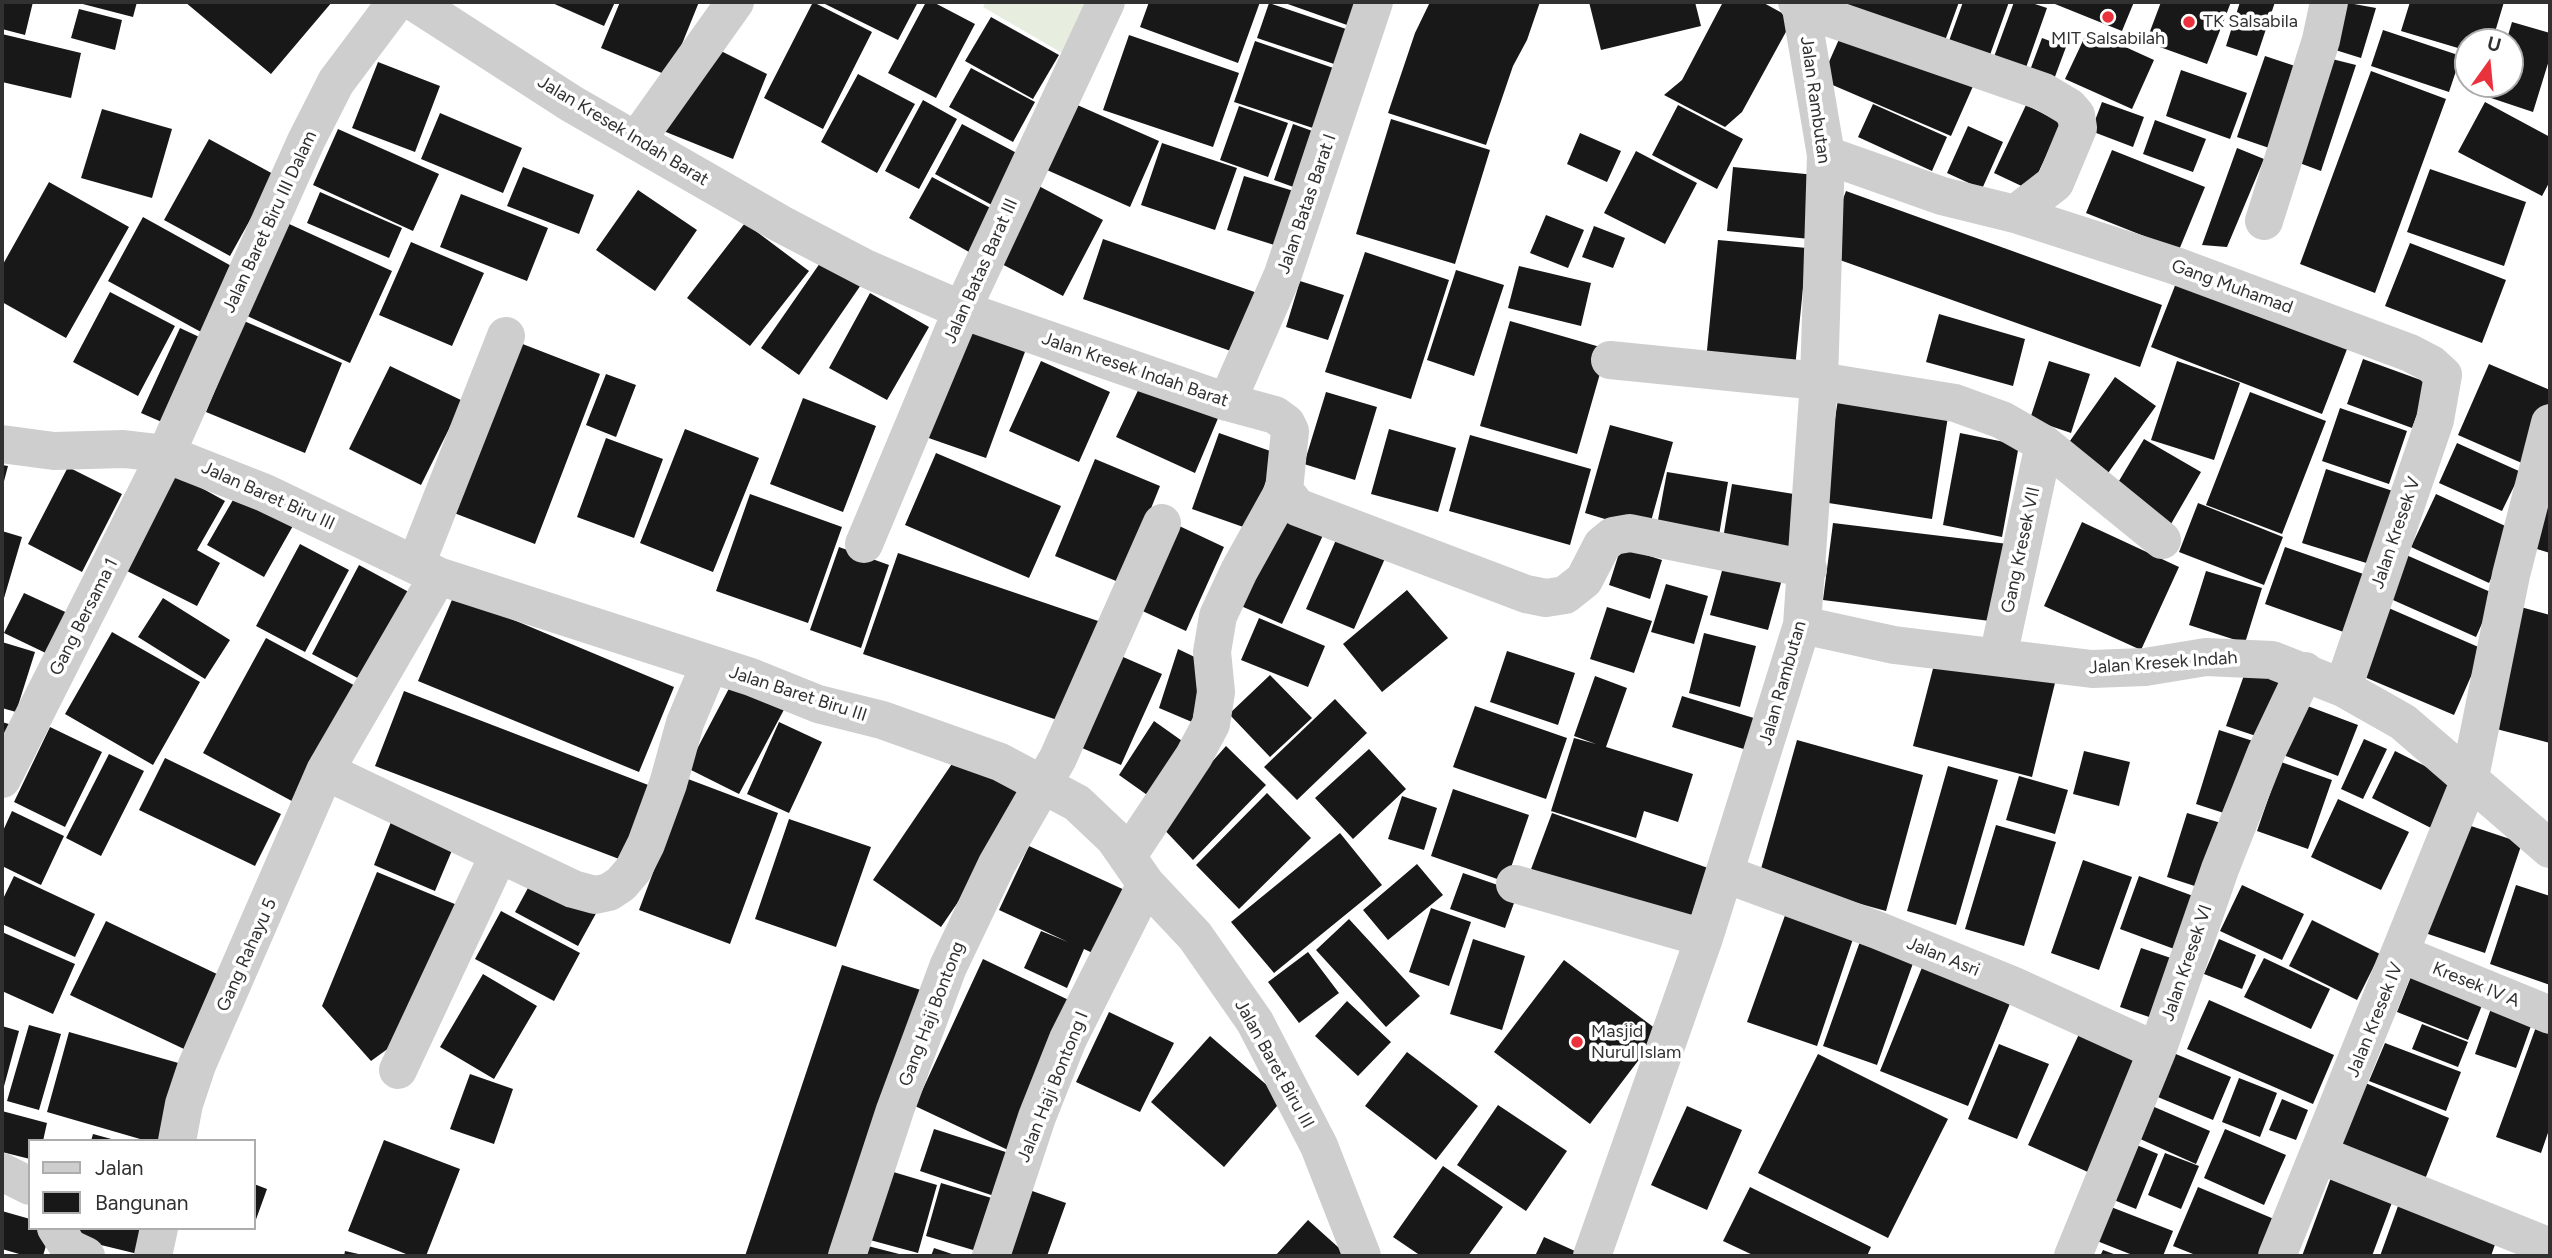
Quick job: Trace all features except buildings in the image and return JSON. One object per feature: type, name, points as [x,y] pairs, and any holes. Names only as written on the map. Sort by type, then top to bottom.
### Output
[{"type":"street","name":"Jalan Baret Biru III Dalam","points":[[166,454],[306,141],[336,82],[396,2]]},
{"type":"street","name":"Jalan Kresek Indah Barat","points":[[414,2],[572,104],[781,224],[867,268],[962,310],[1227,402],[1275,415],[1286,423],[1291,442],[1284,489]]},
{"type":"street","points":[[636,141],[735,2]]},
{"type":"street","name":"Jalan Batas Barat III","points":[[864,544],[962,310],[1106,2]]},
{"type":"street","name":"Jalan Batas Barat I","points":[[1227,402],[1283,274],[1374,2]]},
{"type":"street","points":[[2264,221],[2321,40],[2329,2]]},
{"type":"street","points":[[1799,5],[2044,92],[2069,107],[2076,115],[2078,128],[2055,183],[2015,214]]},
{"type":"street","name":"Jalan Rambutan","points":[[1592,1256],[1704,938],[1802,625],[1819,381],[1826,155],[1799,5]]},
{"type":"street","name":"Gang Muhamad","points":[[1826,155],[1942,196],[2015,214],[2176,266],[2397,348],[2431,364],[2443,375]]},
{"type":"street","name":"Gang Rahayu 5","points":[[177,1139],[184,1104],[197,1065],[326,771],[427,570],[506,336]]},
{"type":"street","points":[[1610,360],[1819,381],[1955,403],[2002,421],[2043,444],[2162,540]]},
{"type":"street","name":"Jalan Kresek V","points":[[2343,688],[2435,420],[2443,375]]},
{"type":"street","name":"Jalan Kresek IV","points":[[2277,1256],[2469,782],[2511,575],[2550,423]]},
{"type":"street","name":"Jalan Baret Biru III","points":[[2,444],[54,451],[124,449],[166,454],[265,493],[427,570],[1000,762],[1044,785],[1089,813],[1136,871],[1195,936],[1255,1022],[1319,1146],[1362,1256]]},
{"type":"street","name":"Gang Kresek VII","points":[[1998,657],[2043,444]]},
{"type":"street","name":"Gang Bersama 1","points":[[2,779],[166,454]]},
{"type":"street","points":[[1284,489],[1297,507],[1526,594],[1546,598],[1564,595],[1584,580],[1602,545],[1613,536],[1630,533],[1808,569]]},
{"type":"street","name":"Jalan Haji Bontong I","points":[[991,1256],[1037,1117],[1136,871],[1211,724],[1216,692],[1212,652],[1218,616],[1239,570],[1284,489]]},
{"type":"street","name":"Gang Haji Bontong","points":[[847,1256],[895,1110],[948,967],[996,864],[1044,785],[1162,523]]},
{"type":"street","name":"Jalan Kresek Indah","points":[[1802,625],[1894,645],[2092,669],[2145,667],[2206,657],[2236,656],[2272,660],[2343,688],[2403,722],[2469,782],[2550,849]]},
{"type":"street","points":[[326,771],[586,894],[609,892],[621,884],[633,870],[646,844],[668,784],[685,723],[709,666]]},
{"type":"street","name":"Jalan Kresek VI","points":[[2073,1256],[2157,1051],[2220,869],[2266,753],[2305,671]]},
{"type":"street","points":[[398,1069],[499,855]]},
{"type":"street","name":"Jalan Asri","points":[[1725,874],[1890,935],[2012,985],[2157,1051]]},
{"type":"street","points":[[1515,884],[1704,938]]},
{"type":"street","name":"Kresek IV A","points":[[2401,954],[2550,1015]]},
{"type":"street","points":[[2320,1155],[2505,1244],[2550,1247]]},
{"type":"street","points":[[2,1172],[28,1185]]},
{"type":"street","points":[[57,1230],[69,1248],[86,1256]]},
{"type":"street","points":[[153,1256],[159,1230]]},
{"type":"shaded area","points":[[986,2],[1099,2],[1067,56],[983,7]]},
{"type":"place","name":"MIT Salsabilah","points":[[2108,17]]},
{"type":"place","name":"TK Salsabila","points":[[2189,22]]},
{"type":"place","name":"Masjid Nurul Islam","points":[[1577,1042]]}]
